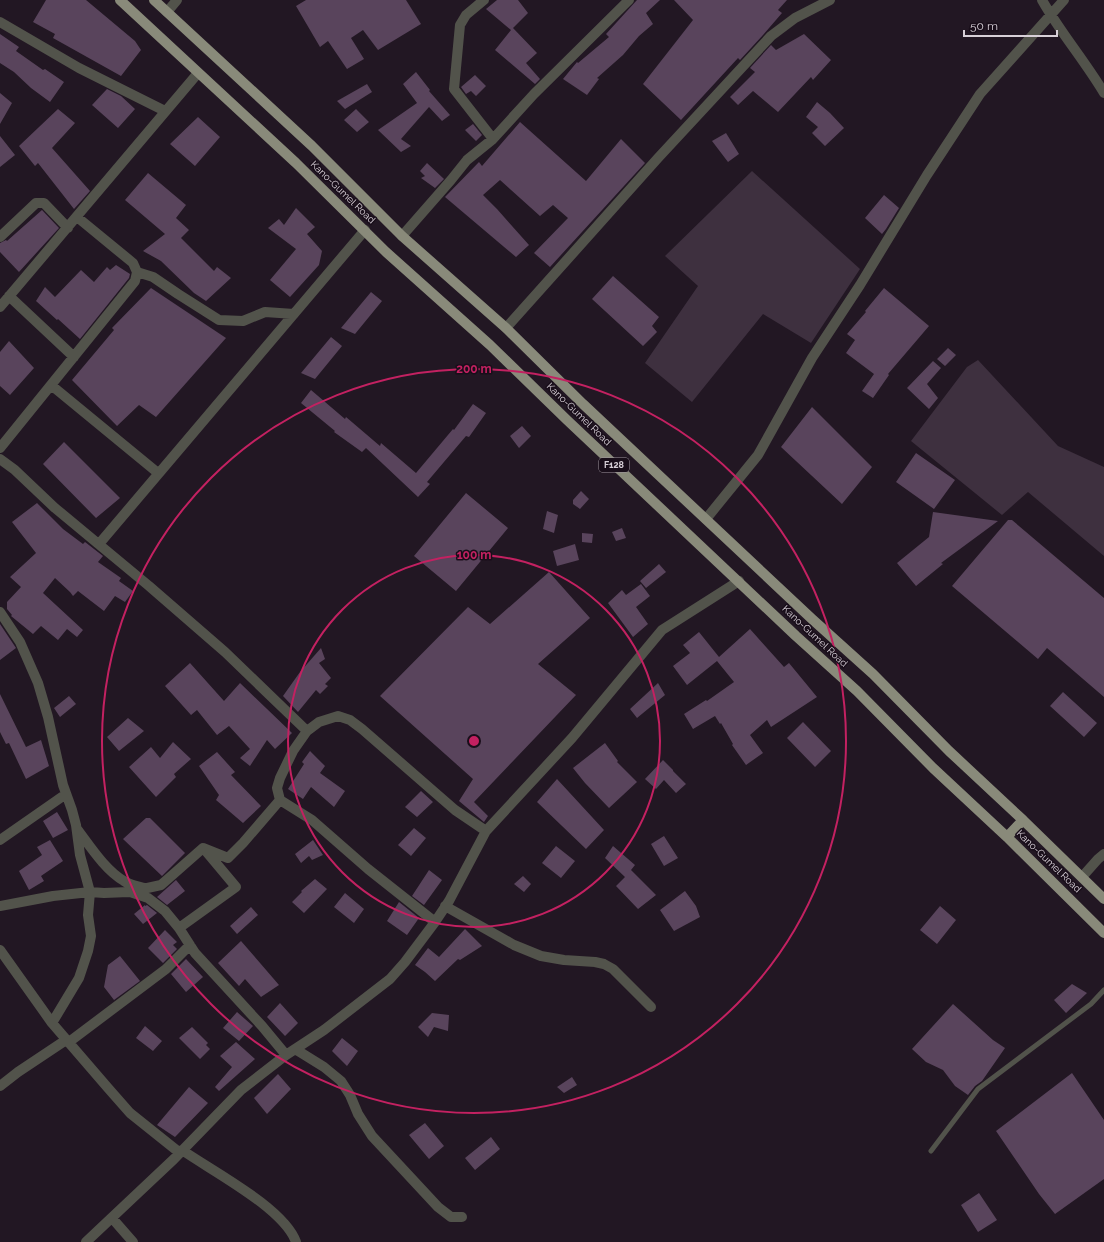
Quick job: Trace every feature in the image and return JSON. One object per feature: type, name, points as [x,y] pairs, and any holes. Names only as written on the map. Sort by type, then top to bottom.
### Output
[{"type":"main road","name":"Kano-Gumel Road","points":[[120,0],[296,163],[386,252],[490,345],[567,420],[796,636],[857,691],[933,768],[1007,837],[1104,932]]},
{"type":"main road","name":"Kano-Gumel Road","points":[[154,0],[312,146],[402,236],[506,328],[583,404],[812,619],[873,674],[949,751],[1023,820],[1104,900]]},
{"type":"main road","points":[[1007,837],[1023,820]]},
{"type":"street","points":[[167,12],[177,0]]},
{"type":"street","points":[[484,0],[466,15],[460,25],[454,89],[493,138]]},
{"type":"street","points":[[402,236],[467,160],[493,138],[534,94],[629,0]]},
{"type":"street","points":[[506,328],[658,158],[771,36],[795,18],[830,0]]},
{"type":"street","points":[[1042,0],[1050,15],[1104,93]]},
{"type":"street","points":[[706,519],[758,455],[812,358],[860,285],[927,175],[980,94],[1064,0]]},
{"type":"street","points":[[0,22],[79,68],[165,111]]},
{"type":"street","points":[[0,307],[198,72]]},
{"type":"street","points":[[0,237],[36,203],[44,203],[68,228]]},
{"type":"street","points":[[77,217],[133,263],[138,272],[153,277],[219,320],[243,321],[264,312],[294,314]]},
{"type":"street","points":[[98,544],[365,230]]},
{"type":"street","points":[[0,448],[135,282],[138,272]]},
{"type":"street","points":[[10,296],[74,357]]},
{"type":"street","points":[[51,385],[158,473]]},
{"type":"street","points":[[0,459],[6,462],[55,508],[149,586],[225,652],[307,731]]},
{"type":"street","points":[[86,1242],[181,1152],[241,1090],[286,1055],[324,1030],[390,979],[405,962],[435,922],[486,831],[572,738],[662,630],[739,581]]},
{"type":"street","points":[[0,612],[20,642],[38,683],[48,717],[63,785],[72,810],[80,855],[90,892],[88,915],[91,936],[88,951],[79,978],[52,1024]]},
{"type":"street","points":[[435,922],[368,869],[312,820],[280,800],[277,788],[280,778],[293,751],[307,731],[320,722],[335,716],[350,720],[376,740],[455,810],[486,831]]},
{"type":"street","points":[[0,840],[66,794]]},
{"type":"street","points":[[203,848],[228,858],[280,800]]},
{"type":"street","points":[[76,828],[93,851],[124,882],[145,888]]},
{"type":"street","points":[[0,906],[53,896],[90,892],[129,892],[161,885],[203,848]]},
{"type":"street","points":[[179,928],[236,887],[203,848]]},
{"type":"street","points":[[1082,877],[1104,854]]},
{"type":"street","points":[[129,892],[148,898],[165,911],[179,928],[195,953],[262,1026],[286,1055]]},
{"type":"street","points":[[445,906],[514,945],[541,956],[604,964],[613,969],[651,1007]]},
{"type":"street","points":[[0,1086],[18,1072],[68,1041],[166,969],[190,945]]},
{"type":"street","points":[[0,950],[52,1024],[130,1113],[181,1152],[247,1192],[286,1225],[296,1242]]},
{"type":"street","points":[[295,1049],[324,1067],[341,1081],[350,1095],[358,1114],[372,1136],[438,1207],[451,1217],[462,1217]]},
{"type":"street","points":[[112,1218],[133,1242]]},
{"type":"lane","points":[[931,1151],[978,1089],[1091,1004],[1104,990]]},
{"type":"shaded area","points":[[752,171],[860,269],[811,343],[763,314],[692,402],[645,363],[698,286],[665,256]]},
{"type":"shaded area","points":[[978,360],[1058,446],[1104,467],[1104,556],[1028,492],[1002,515],[911,441],[967,367]]},
{"type":"building","points":[[46,0],[86,0],[135,41],[141,50],[121,76],[53,38],[55,34],[33,22]]},
{"type":"building","points":[[306,0],[406,0],[421,24],[378,50],[363,30],[351,38],[364,59],[347,69],[328,41],[320,47],[296,6]]},
{"type":"building","points":[[497,0],[518,0],[528,13],[513,28],[537,53],[526,63],[540,79],[535,84],[495,50],[511,30],[486,9]]},
{"type":"building","points":[[637,0],[660,0],[646,13],[653,24],[639,36],[623,55],[597,78],[599,79],[587,95],[563,79],[577,62],[578,63],[609,37],[606,34]]},
{"type":"building","points":[[674,0],[787,0],[778,10],[782,13],[763,35],[740,60],[738,58],[681,120],[643,84],[693,20]]},
{"type":"building","points":[[0,34],[19,47],[16,51],[43,70],[45,69],[64,82],[50,102],[31,88],[14,72],[0,63]]},
{"type":"building","points":[[804,34],[831,60],[813,80],[811,77],[778,112],[753,91],[738,105],[730,97],[755,72],[750,68],[771,45],[776,50]]},
{"type":"building","points":[[416,72],[430,90],[429,91],[450,115],[442,121],[429,107],[401,139],[411,146],[401,152],[378,130],[417,103],[403,84]]},
{"type":"building","points":[[475,75],[486,86],[476,96],[471,91],[466,94],[461,87]]},
{"type":"building","points":[[367,84],[372,92],[345,109],[337,101]]},
{"type":"building","points":[[107,89],[121,96],[135,109],[118,128],[92,105]]},
{"type":"building","points":[[0,93],[12,103],[0,124]]},
{"type":"building","points":[[817,102],[844,128],[825,146],[812,133],[818,127],[806,117]]},
{"type":"building","points":[[58,109],[75,123],[52,148],[90,191],[74,209],[38,163],[35,166],[19,146]]},
{"type":"building","points":[[356,109],[369,122],[357,132],[344,120]]},
{"type":"building","points":[[198,117],[220,137],[195,166],[170,144]]},
{"type":"building","points":[[520,122],[586,181],[621,139],[645,163],[550,267],[534,253],[568,218],[553,205],[540,216],[500,180],[483,195],[529,245],[516,257],[445,197],[479,162],[482,166]]},
{"type":"building","points":[[473,124],[482,135],[476,141],[465,130]]},
{"type":"building","points":[[726,133],[739,154],[728,162],[712,141]]},
{"type":"building","points":[[0,136],[15,155],[0,167]]},
{"type":"building","points":[[427,163],[444,179],[435,188],[421,178],[425,176],[420,171]]},
{"type":"building","points":[[148,173],[186,205],[176,218],[189,230],[181,238],[214,271],[217,267],[231,278],[206,301],[194,293],[161,261],[143,251],[165,234],[125,200]]},
{"type":"building","points":[[884,195],[899,208],[882,234],[865,218]]},
{"type":"building","points":[[296,208],[315,227],[307,234],[322,251],[319,265],[290,297],[270,280],[296,249],[268,228],[279,219],[284,225]]},
{"type":"building","points":[[42,210],[59,228],[19,272],[0,252],[0,243],[6,240],[7,241]]},
{"type":"building","points":[[116,265],[130,274],[129,278],[80,339],[36,301],[45,287],[55,297],[81,270],[94,282],[107,267],[110,270]]},
{"type":"building","points":[[613,276],[659,317],[652,326],[657,332],[643,346],[592,299]]},
{"type":"building","points":[[151,288],[226,338],[156,417],[139,405],[117,426],[72,380],[114,330],[112,328]]},
{"type":"building","points":[[884,288],[929,326],[888,374],[889,375],[873,398],[862,391],[874,374],[846,353],[855,340],[847,334]]},
{"type":"building","points":[[371,292],[382,301],[355,334],[341,328]]},
{"type":"building","points":[[331,337],[342,346],[315,379],[301,373]]},
{"type":"building","points":[[9,341],[34,368],[10,395],[0,386],[0,352]]},
{"type":"building","points":[[948,348],[956,355],[945,366],[937,359]]},
{"type":"building","points":[[933,361],[941,368],[927,384],[938,398],[929,409],[907,388]]},
{"type":"building","points":[[311,390],[380,446],[381,443],[416,473],[453,429],[454,430],[473,404],[486,413],[469,437],[466,436],[427,482],[430,484],[418,497],[366,448],[362,452],[334,432],[335,431],[301,403]]},
{"type":"building","points":[[812,407],[872,467],[842,504],[781,447]]},
{"type":"building","points":[[522,426],[531,436],[519,448],[510,436]]},
{"type":"building","points":[[64,442],[120,498],[96,518],[43,464]]},
{"type":"building","points":[[916,453],[955,480],[934,509],[896,482]]},
{"type":"building","points":[[581,491],[589,499],[580,509],[573,504],[573,500]]},
{"type":"building","points":[[466,493],[508,528],[456,591],[414,556]]},
{"type":"building","points":[[37,503],[63,529],[83,544],[85,542],[103,556],[98,562],[121,578],[119,581],[133,591],[125,602],[115,596],[104,611],[78,591],[73,596],[55,578],[43,593],[83,630],[77,637],[67,629],[58,640],[41,626],[33,634],[11,616],[12,615],[7,609],[7,602],[21,587],[10,577],[36,553],[12,522]]},
{"type":"building","points":[[547,511],[558,515],[554,533],[543,529]]},
{"type":"building","points":[[933,512],[998,521],[941,563],[943,564],[916,586],[897,563],[929,537]]},
{"type":"building","points":[[1008,520],[1012,520],[1104,598],[1104,697],[1047,648],[1038,659],[952,586]]},
{"type":"building","points":[[622,528],[626,538],[616,541],[612,532]]},
{"type":"building","points":[[582,533],[593,534],[592,543],[582,542]]},
{"type":"building","points":[[575,544],[579,560],[557,566],[553,551]]},
{"type":"building","points":[[659,564],[666,572],[646,588],[640,581]]},
{"type":"building","points":[[549,572],[590,618],[538,664],[576,695],[474,802],[488,816],[484,822],[459,801],[473,779],[380,696],[468,607],[490,624]]},
{"type":"building","points":[[641,584],[650,596],[636,607],[648,624],[633,637],[608,603],[622,590],[626,595]]},
{"type":"building","points":[[0,624],[16,648],[0,660]]},
{"type":"building","points":[[750,629],[784,667],[789,663],[817,697],[771,727],[767,720],[750,735],[763,753],[746,765],[732,745],[733,744],[721,723],[720,724],[715,716],[693,729],[684,714],[706,700],[707,701],[734,682],[717,661],[687,685],[673,666],[690,653],[683,645],[699,632],[719,657]]},
{"type":"building","points":[[321,648],[325,659],[319,663],[331,678],[325,684],[328,686],[320,694],[316,690],[298,712],[283,696],[300,672]]},
{"type":"building","points":[[190,663],[224,701],[240,683],[292,733],[275,749],[267,740],[250,766],[240,758],[250,749],[229,726],[217,735],[197,710],[191,715],[165,686]]},
{"type":"building","points":[[658,683],[665,695],[637,718],[630,709]]},
{"type":"building","points":[[1063,692],[1097,723],[1084,737],[1050,706]]},
{"type":"building","points":[[0,694],[26,747],[41,740],[49,766],[26,779],[9,743],[6,744],[0,732]]},
{"type":"building","points":[[69,696],[76,704],[60,717],[54,708]]},
{"type":"building","points":[[128,718],[144,731],[119,751],[107,737]]},
{"type":"building","points":[[803,722],[831,751],[815,767],[787,738]]},
{"type":"building","points":[[173,742],[191,759],[174,774],[176,777],[156,797],[129,767],[151,747],[160,758]]},
{"type":"building","points":[[605,743],[618,761],[617,762],[637,782],[609,808],[573,768]]},
{"type":"building","points":[[310,751],[325,766],[320,773],[345,791],[334,807],[311,787],[303,799],[288,789],[304,764],[302,762]]},
{"type":"building","points":[[217,752],[235,772],[231,775],[261,806],[243,823],[216,800],[219,795],[199,766]]},
{"type":"building","points":[[663,760],[686,784],[676,793],[664,780],[656,789],[645,779]]},
{"type":"building","points":[[557,779],[604,830],[586,849],[537,802]]},
{"type":"building","points":[[421,791],[433,802],[417,817],[405,807]]},
{"type":"building","points":[[57,812],[68,830],[53,838],[43,821]]},
{"type":"building","points":[[146,818],[150,818],[185,853],[162,876],[123,839]]},
{"type":"building","points":[[414,828],[426,838],[411,856],[398,845]]},
{"type":"building","points":[[664,836],[678,858],[664,866],[651,844]]},
{"type":"building","points":[[50,840],[63,861],[41,876],[44,881],[29,890],[19,871],[42,855],[37,847]]},
{"type":"building","points":[[313,840],[323,855],[312,860],[309,856],[301,863],[295,854]]},
{"type":"building","points":[[556,846],[575,861],[561,878],[542,863]]},
{"type":"building","points":[[613,846],[635,865],[631,870],[656,895],[638,909],[616,886],[625,877],[605,858]]},
{"type":"building","points":[[429,870],[442,880],[424,905],[412,896]]},
{"type":"building","points":[[523,876],[531,884],[524,892],[514,884]]},
{"type":"building","points":[[315,879],[327,889],[304,913],[292,902],[302,892],[301,891]]},
{"type":"building","points":[[176,880],[185,891],[167,905],[157,897]]},
{"type":"building","points":[[685,891],[696,906],[700,917],[674,931],[660,910]]},
{"type":"building","points":[[345,893],[364,909],[354,923],[334,907]]},
{"type":"building","points":[[399,902],[419,918],[407,935],[387,921]]},
{"type":"building","points":[[145,905],[157,913],[143,924],[134,914]]},
{"type":"building","points":[[940,906],[956,920],[937,944],[920,930]]},
{"type":"building","points":[[251,907],[258,915],[237,934],[230,926]]},
{"type":"building","points":[[465,929],[482,946],[460,960],[458,959],[435,981],[415,965],[428,948],[439,957]]},
{"type":"building","points":[[165,930],[177,942],[173,945],[177,949],[163,963],[148,948]]},
{"type":"building","points":[[241,941],[279,985],[261,997],[245,979],[239,986],[218,963]]},
{"type":"building","points":[[120,956],[140,981],[114,1000],[104,987],[108,965]]},
{"type":"building","points":[[186,959],[203,977],[186,992],[171,974]]},
{"type":"building","points":[[1072,984],[1087,993],[1066,1013],[1054,1000]]},
{"type":"building","points":[[280,1003],[298,1023],[285,1036],[267,1017]]},
{"type":"building","points":[[953,1004],[993,1040],[1005,1048],[982,1081],[975,1086],[968,1095],[955,1086],[943,1070],[926,1062],[912,1049]]},
{"type":"building","points":[[237,1012],[253,1026],[239,1041],[223,1028]]},
{"type":"building","points":[[432,1013],[449,1015],[448,1031],[434,1027],[428,1037],[418,1027]]},
{"type":"building","points":[[145,1026],[162,1041],[153,1051],[136,1038]]},
{"type":"building","points":[[192,1027],[208,1043],[206,1045],[210,1049],[200,1059],[179,1038]]},
{"type":"building","points":[[342,1038],[358,1051],[347,1066],[332,1051]]},
{"type":"building","points":[[236,1042],[255,1059],[219,1091],[215,1087],[232,1067],[220,1056]]},
{"type":"building","points":[[1072,1073],[1104,1120],[1104,1179],[1055,1214],[1039,1194],[996,1131]]},
{"type":"building","points":[[278,1074],[291,1089],[267,1114],[254,1098]]},
{"type":"building","points":[[572,1077],[577,1085],[564,1093],[557,1087]]},
{"type":"building","points":[[189,1087],[208,1103],[175,1137],[157,1125]]},
{"type":"building","points":[[425,1123],[444,1146],[429,1159],[409,1135]]},
{"type":"building","points":[[491,1137],[500,1149],[475,1170],[465,1158]]},
{"type":"building","points":[[979,1193],[997,1220],[978,1232],[961,1205]]}]
